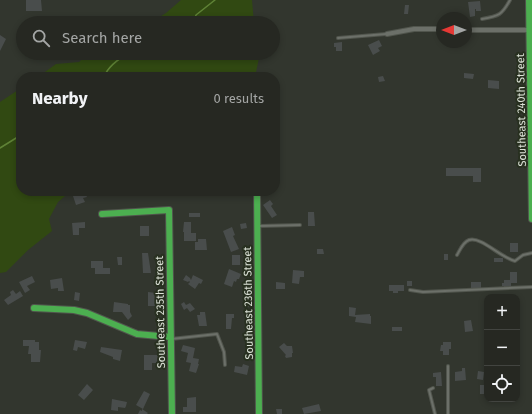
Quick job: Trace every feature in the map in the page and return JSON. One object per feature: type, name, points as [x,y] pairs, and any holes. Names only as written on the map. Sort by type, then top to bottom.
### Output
[{"type":"street","name":"Southeast 240th Street","points":[[529,0],[532,219]]},
{"type":"street","points":[[387,34],[414,29],[436,29]]},
{"type":"street","points":[[472,30],[530,30]]},
{"type":"street","name":"Southeast 236th Street","points":[[257,196],[259,414]]},
{"type":"street","name":"Southeast 235th Street","points":[[102,214],[169,210],[172,414]]},
{"type":"street","points":[[34,308],[59,309],[87,313],[137,334],[170,338]]},
{"type":"lane","points":[[482,19],[501,14],[510,0]]},
{"type":"lane","points":[[338,38],[387,34]]},
{"type":"lane","points":[[258,226],[300,225]]},
{"type":"lane","points":[[457,255],[462,246],[469,240],[477,240],[503,257],[514,261],[523,255],[532,254]]},
{"type":"lane","points":[[410,290],[423,292],[532,287]]},
{"type":"lane","points":[[170,338],[218,334],[224,352],[225,365]]},
{"type":"lane","points":[[448,366],[448,414]]},
{"type":"lane","points":[[433,388],[429,390],[435,414]]},
{"type":"green space","points":[[181,0],[252,0],[253,16],[161,16]]},
{"type":"green space","points":[[81,60],[259,60],[256,72],[45,72],[56,64],[79,62]]},
{"type":"green space","points":[[16,91],[16,196],[65,196],[58,202],[49,219],[52,231],[28,250],[6,272],[0,273],[0,102]]},
{"type":"building","points":[[26,0],[41,0],[42,11],[26,11]]},
{"type":"building","points":[[480,1],[481,11],[476,11],[475,9],[475,16],[472,17],[472,12],[469,12],[468,2]]},
{"type":"building","points":[[405,5],[409,5],[408,14],[404,14]]},
{"type":"building","points":[[0,35],[6,39],[0,51]]},
{"type":"building","points":[[379,40],[382,46],[378,48],[380,51],[373,55],[368,45]]},
{"type":"building","points":[[342,42],[342,51],[336,51],[334,43]]},
{"type":"building","points":[[464,73],[474,74],[473,79],[464,78]]},
{"type":"building","points":[[383,76],[385,81],[379,82],[378,77]]},
{"type":"building","points":[[488,80],[499,81],[499,89],[488,88]]},
{"type":"building","points":[[446,168],[481,168],[481,182],[473,182],[473,176],[446,176]]},
{"type":"building","points":[[73,196],[86,196],[83,198],[85,202],[76,205]]},
{"type":"building","points":[[270,200],[273,204],[271,206],[277,215],[272,218],[263,205]]},
{"type":"building","points":[[308,212],[314,212],[315,226],[308,226]]},
{"type":"building","points":[[189,213],[200,213],[200,217],[189,217]]},
{"type":"building","points":[[85,222],[85,228],[79,228],[79,235],[73,235],[72,223]]},
{"type":"building","points":[[184,222],[191,222],[191,233],[196,233],[196,241],[184,241]]},
{"type":"building","points":[[246,223],[247,228],[241,229],[240,224]]},
{"type":"building","points":[[140,226],[149,226],[149,236],[140,236]]},
{"type":"building","points":[[232,227],[235,235],[233,236],[239,249],[231,252],[223,231]]},
{"type":"building","points":[[198,239],[206,239],[207,250],[195,250],[195,242],[198,242]]},
{"type":"building","points":[[510,243],[518,243],[518,252],[510,252]]},
{"type":"building","points":[[317,249],[323,249],[324,254],[317,254]]},
{"type":"building","points":[[142,253],[148,253],[151,273],[143,273]]},
{"type":"building","points":[[444,254],[448,254],[448,260],[444,260]]},
{"type":"building","points":[[232,255],[240,255],[240,265],[232,265]]},
{"type":"building","points":[[117,257],[122,257],[122,265],[118,265]]},
{"type":"building","points":[[494,258],[503,258],[503,262],[494,262]]},
{"type":"building","points":[[91,261],[103,261],[103,268],[110,268],[110,274],[95,274],[95,268],[91,268]]},
{"type":"building","points":[[229,269],[241,274],[236,282],[234,281],[232,287],[224,284]]},
{"type":"building","points":[[293,270],[304,271],[304,277],[300,277],[299,284],[292,283]]},
{"type":"building","points":[[510,272],[517,272],[517,283],[511,283],[511,288],[504,288],[502,283],[504,283],[504,280],[510,280]]},
{"type":"building","points":[[186,275],[191,280],[193,275],[203,280],[195,289],[188,284],[190,282],[189,281],[183,280]]},
{"type":"building","points":[[32,276],[35,282],[27,286],[30,290],[25,293],[19,282]]},
{"type":"building","points":[[62,278],[64,291],[58,291],[58,288],[51,289],[50,280]]},
{"type":"building","points":[[407,281],[412,281],[412,286],[407,286]]},
{"type":"building","points":[[276,282],[285,283],[285,289],[276,289]]},
{"type":"building","points":[[471,282],[481,282],[481,288],[471,288]]},
{"type":"building","points":[[389,285],[404,285],[404,291],[393,293],[393,291],[389,291]]},
{"type":"building","points":[[13,290],[16,294],[20,291],[23,296],[8,305],[4,300],[11,295],[10,292]]},
{"type":"building","points":[[75,292],[80,293],[79,301],[74,300]]},
{"type":"building","points":[[148,292],[156,293],[155,306],[148,306]]},
{"type":"building","points":[[243,299],[251,299],[251,307],[245,307]]},
{"type":"building","points":[[114,302],[130,305],[130,312],[132,316],[128,320],[122,312],[113,312]]},
{"type":"building","points":[[184,302],[186,305],[190,303],[195,309],[190,312],[187,308],[184,310],[181,304]]},
{"type":"building","points":[[349,307],[356,308],[355,315],[370,314],[371,324],[355,322],[356,317],[349,316]]},
{"type":"building","points":[[200,312],[205,312],[207,326],[199,326],[197,315],[200,315]]},
{"type":"building","points":[[226,314],[234,314],[231,329],[226,329]]},
{"type":"building","points":[[471,320],[473,331],[465,332],[464,321]]},
{"type":"building","points":[[392,327],[402,327],[402,331],[392,331]]},
{"type":"building","points":[[23,340],[35,340],[35,342],[39,342],[39,350],[41,350],[40,362],[31,362],[31,354],[28,354],[29,346],[23,346]]},
{"type":"building","points":[[75,340],[87,342],[85,349],[78,347],[77,351],[73,350]]},
{"type":"building","points":[[443,342],[451,342],[449,355],[443,355],[443,351],[440,351]]},
{"type":"building","points":[[284,343],[287,346],[292,346],[292,357],[286,358],[286,355],[279,347]]},
{"type":"building","points":[[183,345],[195,348],[193,358],[199,359],[196,373],[189,371],[191,363],[186,362],[188,353],[181,351]]},
{"type":"building","points":[[101,347],[122,350],[120,361],[100,352]]},
{"type":"building","points":[[144,355],[158,355],[158,363],[152,363],[152,370],[144,370]]},
{"type":"building","points":[[243,364],[249,366],[247,375],[234,372],[235,366],[242,367]]},
{"type":"building","points":[[462,368],[465,368],[466,380],[455,381],[455,372],[462,371]]},
{"type":"building","points":[[478,371],[484,372],[483,380],[477,379]]},
{"type":"building","points":[[441,372],[442,386],[436,386],[436,377],[433,377],[433,373]]},
{"type":"building","points":[[87,384],[93,390],[84,400],[78,395]]},
{"type":"building","points":[[480,385],[484,385],[484,394],[480,394]]},
{"type":"building","points":[[144,391],[150,394],[143,409],[136,405]]},
{"type":"building","points":[[196,397],[196,412],[183,412],[183,407],[187,407],[187,398]]},
{"type":"building","points":[[112,399],[127,402],[125,408],[118,407],[118,411],[111,410]]},
{"type":"building","points":[[319,404],[321,411],[304,414],[302,408]]},
{"type":"building","points":[[142,409],[148,413],[138,414],[140,410],[142,411]]},
{"type":"building","points":[[276,409],[282,409],[282,414],[277,414]]},
{"type":"waterway","points":[[196,16],[215,0]]},
{"type":"waterway","points":[[107,72],[118,60]]},
{"type":"waterway","points":[[0,148],[16,138]]},
{"type":"traffic: fast","points":[[529,0],[532,219]]},
{"type":"traffic: fast","points":[[257,196],[259,414]]},
{"type":"traffic: fast","points":[[102,214],[169,210],[172,414]]},
{"type":"traffic: fast","points":[[34,308],[74,310],[87,313],[137,334],[170,337]]}]
